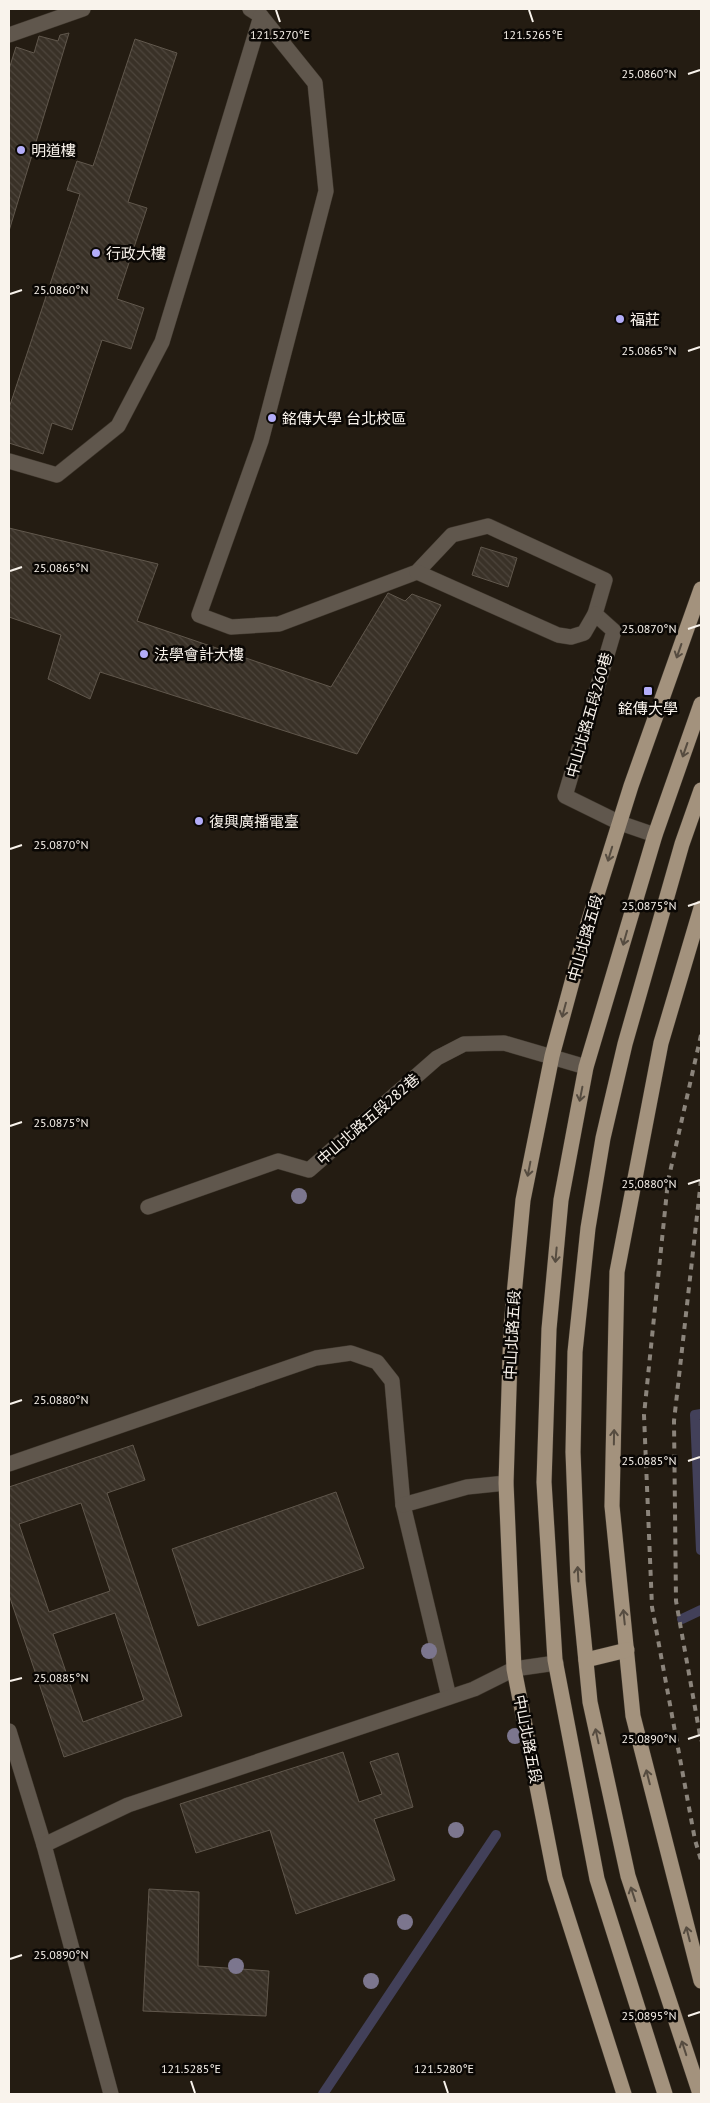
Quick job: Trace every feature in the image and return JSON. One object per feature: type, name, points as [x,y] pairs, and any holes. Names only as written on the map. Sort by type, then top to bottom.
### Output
[{"type":"main road","name":"中山北路五段","points":[[624,2094],[556,1878],[514,1669],[506,1482],[511,1327],[523,1200],[552,1056],[588,923],[620,823],[701,588]]},
{"type":"main road","points":[[665,2094],[597,1879],[556,1663],[544,1482],[549,1329],[560,1200],[586,1067],[655,835],[701,704]]},
{"type":"main road","points":[[700,2094],[628,1876],[590,1702],[578,1581],[573,1452],[575,1352],[588,1228],[603,1138],[624,1044],[682,844],[701,790]]},
{"type":"main road","points":[[701,908],[660,1043],[617,1272],[612,1506],[633,1716],[701,1981]]},
{"type":"main road","points":[[586,1660],[627,1650]]},
{"type":"street","points":[[9,35],[83,9]]},
{"type":"street","points":[[9,461],[57,475],[118,426],[162,342],[256,12]]},
{"type":"street","points":[[256,12],[315,83],[326,191],[261,441],[199,615],[231,627],[279,624],[417,572],[452,536],[488,526],[605,580],[595,614],[584,634],[571,637],[558,635],[417,572]]},
{"type":"street","name":"中山北路五段260巷","points":[[595,614],[614,630],[565,796],[620,823],[655,835]]},
{"type":"street","name":"中山北路五段282巷","points":[[148,1207],[278,1161],[309,1170],[437,1058],[464,1044],[504,1043],[586,1067]]},
{"type":"street","points":[[9,1464],[316,1358],[351,1353],[377,1362],[392,1381],[403,1505],[449,1697]]},
{"type":"street","points":[[403,1505],[467,1487],[506,1482]]},
{"type":"street","points":[[44,1845],[128,1805],[474,1689],[514,1669],[556,1663]]},
{"type":"street","points":[[9,1731],[44,1845],[111,2094]]},
{"type":"building","name":"明道樓","points":[[69,33],[9,231],[9,69],[16,47],[34,53],[39,36],[58,41],[60,35]]},
{"type":"building","name":"行政大樓","points":[[135,39],[177,53],[128,202],[147,208],[117,299],[144,308],[131,349],[102,340],[72,430],[52,423],[43,454],[9,443],[9,408],[80,194],[67,190],[77,161],[93,166]]},
{"type":"building","name":"法學會計大樓","points":[[9,528],[158,564],[137,621],[331,687],[388,593],[405,601],[412,594],[441,605],[357,754],[100,672],[90,699],[48,679],[61,635],[9,617]]},
{"type":"building","points":[[481,547],[517,558],[508,587],[472,575]]},
{"type":"building","points":[[133,1445],[145,1480],[107,1493],[182,1716],[64,1757],[9,1595],[9,1487]],"holes":[[[81,1503],[110,1591],[49,1612],[19,1524]],[[115,1613],[144,1700],[83,1722],[53,1634]]]},
{"type":"building","points":[[336,1492],[364,1568],[198,1626],[172,1549]]},
{"type":"building","points":[[343,1752],[359,1802],[382,1794],[370,1762],[398,1753],[413,1807],[374,1819],[395,1880],[296,1914],[270,1830],[196,1853],[180,1804]]},
{"type":"building","points":[[149,1889],[199,1892],[198,1966],[269,1971],[266,2016],[143,2011]]},
{"type":"waterway","points":[[701,1414],[695,1415],[701,1550]]},
{"type":"waterway","points":[[682,1619],[701,1610]]},
{"type":"waterway","points":[[323,2094],[496,1835]]},
{"type":"railway","points":[[701,1035],[668,1181],[644,1415],[652,1607],[695,1840],[701,1860]]},
{"type":"railway","points":[[701,1180],[674,1421],[676,1601],[701,1741]]},
{"type":"place","name":"明道樓","points":[[21,150]]},
{"type":"place","name":"行政大樓","points":[[96,253]]},
{"type":"place","name":"福莊","points":[[620,319]]},
{"type":"place","name":"銘傳大學 台北校區","points":[[272,418]]},
{"type":"place","name":"法學會計大樓","points":[[144,654]]},
{"type":"place","name":"銘傳大學","points":[[648,691]]},
{"type":"place","name":"復興廣播電臺","points":[[199,821]]}]
